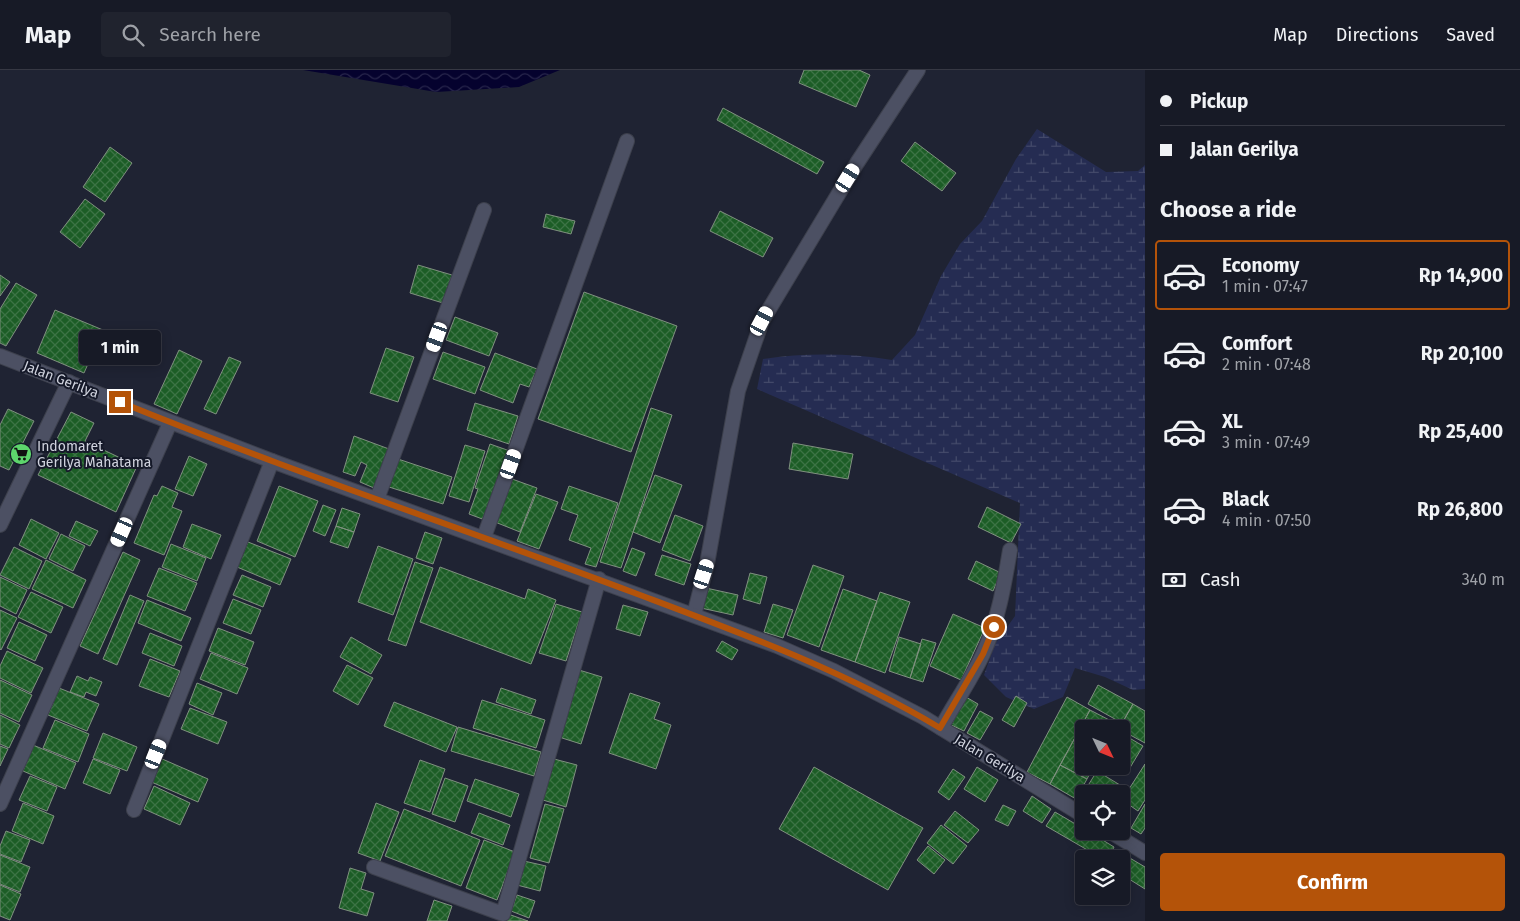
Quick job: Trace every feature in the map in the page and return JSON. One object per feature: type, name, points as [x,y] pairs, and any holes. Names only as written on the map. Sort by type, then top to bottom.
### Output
[{"type":"street","points":[[694,615],[707,564],[738,391],[762,321],[857,163],[918,70]]},
{"type":"street","points":[[484,537],[627,141]]},
{"type":"street","points":[[377,499],[484,210]]},
{"type":"street","name":"Jalan Gerilya","points":[[0,356],[170,423],[599,579],[777,646],[834,671],[940,728],[1075,810]]},
{"type":"street","points":[[0,525],[69,382]]},
{"type":"street","points":[[0,804],[170,423]]},
{"type":"street","points":[[134,810],[272,461]]},
{"type":"street","points":[[940,728],[983,654],[994,627],[1004,590],[1010,550]]},
{"type":"street","points":[[374,867],[502,918],[599,579]]},
{"type":"street","points":[[1124,840],[1145,853]]},
{"type":"green space","points":[[1037,129],[1106,172],[1138,171],[1145,165],[1145,689],[1133,690],[1105,677],[1075,668],[1063,697],[1034,709],[1006,697],[984,675],[995,644],[1015,616],[1020,503],[757,389],[763,359],[827,355],[860,356],[892,360],[915,335],[941,276],[960,244],[982,221],[1016,159]]},
{"type":"water","points":[[303,70],[560,70],[519,87],[436,92]]},
{"type":"building","points":[[804,70],[859,70],[870,75],[856,107],[799,83]]},
{"type":"building","points":[[723,108],[824,162],[817,174],[717,120]]},
{"type":"building","points":[[915,142],[956,173],[942,191],[901,161]]},
{"type":"building","points":[[110,147],[132,163],[105,202],[83,187]]},
{"type":"building","points":[[85,199],[105,214],[80,248],[60,232]]},
{"type":"building","points":[[720,211],[773,238],[763,257],[710,231]]},
{"type":"building","points":[[546,214],[575,221],[571,234],[543,227]]},
{"type":"building","points":[[418,265],[452,275],[443,303],[410,293]]},
{"type":"building","points":[[0,275],[10,282],[0,296]]},
{"type":"building","points":[[16,283],[37,295],[6,346],[0,343],[0,309]]},
{"type":"building","points":[[584,292],[677,326],[631,452],[538,419]]},
{"type":"building","points":[[55,310],[103,330],[84,373],[37,353]]},
{"type":"building","points":[[455,317],[498,333],[489,356],[446,340]]},
{"type":"building","points":[[386,348],[414,357],[398,402],[370,393]]},
{"type":"building","points":[[179,350],[202,361],[177,414],[154,404]]},
{"type":"building","points":[[443,352],[485,367],[475,394],[433,379]]},
{"type":"building","points":[[495,353],[537,369],[529,387],[520,384],[513,403],[480,390]]},
{"type":"building","points":[[229,357],[241,362],[216,414],[204,409]]},
{"type":"building","points":[[475,403],[518,416],[509,444],[467,430]]},
{"type":"building","points":[[651,408],[672,415],[621,568],[600,562]]},
{"type":"building","points":[[8,409],[34,421],[9,470],[0,466],[0,425]]},
{"type":"building","points":[[71,412],[94,423],[85,441],[137,466],[116,512],[38,475]]},
{"type":"building","points":[[354,436],[389,449],[374,488],[360,482],[367,465],[361,462],[355,476],[343,472]]},
{"type":"building","points":[[793,443],[853,454],[848,479],[789,469]]},
{"type":"building","points":[[490,444],[510,451],[485,520],[469,514],[478,489],[475,488]]},
{"type":"building","points":[[465,445],[485,451],[469,502],[449,496]]},
{"type":"building","points":[[189,456],[207,464],[193,496],[175,489]]},
{"type":"building","points":[[398,459],[452,477],[443,504],[389,487]]},
{"type":"building","points":[[655,475],[682,485],[660,543],[633,532]]},
{"type":"building","points":[[512,479],[537,488],[520,532],[495,522]]},
{"type":"building","points":[[162,486],[178,493],[172,507],[182,511],[164,555],[134,543],[154,495],[157,496]]},
{"type":"building","points":[[279,486],[318,501],[295,557],[257,541]]},
{"type":"building","points":[[569,486],[618,503],[596,567],[585,564],[591,548],[569,540],[578,515],[561,509]]},
{"type":"building","points":[[536,494],[558,502],[539,549],[517,541]]},
{"type":"building","points":[[323,505],[336,510],[325,536],[313,531]]},
{"type":"building","points":[[987,507],[1021,524],[1011,543],[978,527]]},
{"type":"building","points":[[342,508],[360,514],[354,532],[336,526]]},
{"type":"building","points":[[675,515],[703,526],[690,561],[662,550]]},
{"type":"building","points":[[31,519],[59,533],[46,559],[19,545]]},
{"type":"building","points":[[76,521],[98,531],[90,546],[69,536]]},
{"type":"building","points":[[192,524],[221,535],[211,559],[183,547]]},
{"type":"building","points":[[336,526],[354,532],[348,548],[330,542]]},
{"type":"building","points":[[425,532],[442,538],[433,564],[416,558]]},
{"type":"building","points":[[61,534],[85,546],[73,571],[49,559]]},
{"type":"building","points":[[248,542],[291,559],[280,585],[237,567]]},
{"type":"building","points":[[171,544],[206,558],[197,581],[162,567]]},
{"type":"building","points":[[378,546],[413,559],[393,615],[358,602]]},
{"type":"building","points":[[14,547],[42,561],[29,589],[0,575]]},
{"type":"building","points":[[632,548],[645,553],[636,576],[623,571]]},
{"type":"building","points":[[123,552],[140,560],[98,654],[80,646]]},
{"type":"building","points":[[662,555],[691,564],[684,585],[655,575]]},
{"type":"building","points":[[46,560],[86,580],[73,608],[32,589]]},
{"type":"building","points":[[976,561],[1001,573],[993,591],[968,579]]},
{"type":"building","points":[[415,562],[433,568],[406,646],[388,640]]},
{"type":"building","points":[[813,565],[844,576],[819,647],[787,635]]},
{"type":"building","points":[[440,567],[525,599],[528,589],[556,600],[531,664],[420,622]]},
{"type":"building","points":[[159,568],[197,583],[185,611],[147,596]]},
{"type":"building","points":[[750,573],[767,577],[760,604],[743,599]]},
{"type":"building","points":[[242,575],[271,587],[263,607],[233,595]]},
{"type":"building","points":[[0,577],[27,590],[16,614],[0,606]]},
{"type":"building","points":[[706,588],[738,595],[733,615],[701,608]]},
{"type":"building","points":[[843,589],[877,601],[855,662],[821,650]]},
{"type":"building","points":[[31,592],[63,607],[51,633],[18,617]]},
{"type":"building","points":[[880,592],[910,602],[885,673],[855,662]]},
{"type":"building","points":[[130,595],[144,601],[117,665],[103,659]]},
{"type":"building","points":[[233,599],[261,610],[251,634],[223,623]]},
{"type":"building","points":[[147,600],[191,618],[181,641],[138,623]]},
{"type":"building","points":[[556,604],[582,612],[566,661],[539,653]]},
{"type":"building","points":[[773,604],[793,610],[783,638],[764,632]]},
{"type":"building","points":[[623,605],[648,612],[640,636],[616,629]]},
{"type":"building","points":[[0,610],[17,618],[1,650],[0,649]]},
{"type":"building","points":[[953,614],[985,628],[961,680],[930,666]]},
{"type":"building","points":[[19,622],[47,635],[35,661],[7,648]]},
{"type":"building","points":[[218,628],[254,642],[245,665],[209,651]]},
{"type":"building","points":[[150,633],[182,646],[174,666],[142,653]]},
{"type":"building","points":[[351,637],[382,655],[371,674],[340,657]]},
{"type":"building","points":[[899,637],[921,644],[910,678],[889,671]]},
{"type":"building","points":[[922,639],[936,643],[923,682],[910,678]]},
{"type":"building","points":[[722,641],[738,650],[732,660],[716,651]]},
{"type":"building","points":[[7,651],[43,668],[31,693],[0,678],[0,666]]},
{"type":"building","points":[[211,653],[248,668],[237,694],[200,679]]},
{"type":"building","points":[[150,659],[180,671],[169,697],[139,686]]},
{"type":"building","points":[[347,665],[373,678],[358,705],[333,691]]},
{"type":"building","points":[[579,670],[602,677],[581,744],[559,737]]},
{"type":"building","points":[[77,676],[88,681],[90,677],[102,682],[96,696],[86,692],[84,697],[70,692]]},
{"type":"building","points":[[0,680],[32,695],[19,722],[0,713]]},
{"type":"building","points":[[197,683],[222,693],[213,715],[189,704]]},
{"type":"building","points":[[1098,685],[1133,704],[1124,720],[1117,720],[1088,704]]},
{"type":"building","points":[[59,688],[99,704],[87,731],[48,715]]},
{"type":"building","points":[[501,688],[536,700],[531,714],[496,702]]},
{"type":"building","points":[[630,693],[660,703],[654,719],[671,725],[656,769],[609,753]]},
{"type":"building","points":[[1016,696],[1027,703],[1014,727],[1002,720]]},
{"type":"building","points":[[966,697],[978,704],[964,731],[951,725]]},
{"type":"building","points":[[1067,697],[1090,710],[1085,720],[1075,720],[1075,738],[1050,784],[1027,772]]},
{"type":"building","points":[[482,700],[545,720],[536,748],[473,728]]},
{"type":"building","points":[[394,702],[457,727],[446,752],[384,726]]},
{"type":"building","points":[[1133,704],[1145,711],[1145,743],[1130,735],[1130,720],[1124,720]]},
{"type":"building","points":[[190,708],[227,722],[218,744],[181,729]]},
{"type":"building","points":[[1090,710],[1109,720],[1085,720]]},
{"type":"building","points":[[980,711],[993,718],[980,740],[967,733]]},
{"type":"building","points":[[0,715],[20,725],[9,748],[0,744]]},
{"type":"building","points":[[55,720],[89,734],[78,762],[43,748]]},
{"type":"building","points":[[458,727],[541,752],[534,776],[451,751]]},
{"type":"building","points":[[103,733],[137,747],[127,771],[93,758]]},
{"type":"building","points":[[1075,738],[1075,773],[1060,765]]},
{"type":"building","points":[[1130,738],[1143,746],[1130,768]]},
{"type":"building","points":[[33,745],[76,763],[65,789],[23,771]]},
{"type":"building","points":[[0,746],[8,749],[0,766]]},
{"type":"building","points":[[160,758],[208,779],[198,802],[149,781]]},
{"type":"building","points":[[93,759],[120,770],[110,794],[83,783]]},
{"type":"building","points":[[554,759],[577,765],[566,807],[543,800]]},
{"type":"building","points":[[420,760],[445,769],[430,812],[404,803]]},
{"type":"building","points":[[1145,764],[1145,800],[1138,811],[1130,806],[1130,787]]},
{"type":"building","points":[[1060,765],[1075,773],[1075,775],[1087,779],[1084,785],[1075,785],[1075,798],[1050,784]]},
{"type":"building","points":[[814,767],[923,828],[888,890],[779,829]]},
{"type":"building","points":[[977,767],[998,780],[985,802],[964,789]]},
{"type":"building","points":[[953,769],[965,777],[949,800],[938,792]]},
{"type":"building","points":[[1079,775],[1089,775],[1087,779]]},
{"type":"building","points":[[1095,775],[1104,775],[1120,785],[1088,785]]},
{"type":"building","points":[[30,776],[57,787],[47,811],[19,800]]},
{"type":"building","points":[[445,778],[468,786],[455,822],[432,814]]},
{"type":"building","points":[[475,779],[519,794],[511,817],[467,801]]},
{"type":"building","points":[[154,786],[190,803],[180,825],[144,809]]},
{"type":"building","points":[[1032,796],[1051,809],[1042,823],[1023,811]]},
{"type":"building","points":[[23,803],[54,816],[43,844],[12,831]]},
{"type":"building","points":[[376,803],[399,812],[380,861],[358,853]]},
{"type":"building","points":[[545,804],[564,809],[549,863],[530,858]]},
{"type":"building","points":[[1145,804],[1145,828],[1141,834],[1131,828]]},
{"type":"building","points":[[1003,805],[1016,811],[1008,826],[995,820]]},
{"type":"building","points":[[404,809],[480,840],[461,886],[385,856]]},
{"type":"building","points":[[955,811],[979,830],[968,843],[944,825]]},
{"type":"building","points":[[1055,812],[1075,824],[1075,840],[1103,840],[1114,847],[1112,850],[1087,850],[1046,826]]},
{"type":"building","points":[[479,813],[510,825],[503,845],[471,833]]},
{"type":"building","points":[[941,825],[967,846],[953,864],[927,843]]},
{"type":"building","points":[[6,831],[30,840],[21,862],[0,854],[0,846]]},
{"type":"building","points":[[484,840],[515,852],[497,900],[466,888]]},
{"type":"building","points":[[928,846],[945,860],[934,874],[917,860]]},
{"type":"building","points":[[0,855],[30,867],[20,892],[0,884]]},
{"type":"building","points":[[1130,858],[1145,867],[1145,889],[1130,880]]},
{"type":"building","points":[[524,861],[546,866],[540,891],[517,885]]},
{"type":"building","points":[[350,868],[366,873],[361,889],[374,893],[367,916],[339,908]]},
{"type":"building","points":[[0,885],[21,894],[10,920],[0,916]]},
{"type":"building","points":[[517,895],[535,901],[529,918],[511,911]]},
{"type":"building","points":[[434,900],[452,906],[447,921],[427,921]]},
{"type":"building","points":[[508,914],[528,921],[506,921]]},
{"type":"place","name":"Indomaret Gerilya Mahatama","points":[[21,454]]},
{"type":"route","points":[[120,402],[272,461],[599,579],[777,646],[834,671],[923,717],[940,728],[983,654],[994,627]]}]
